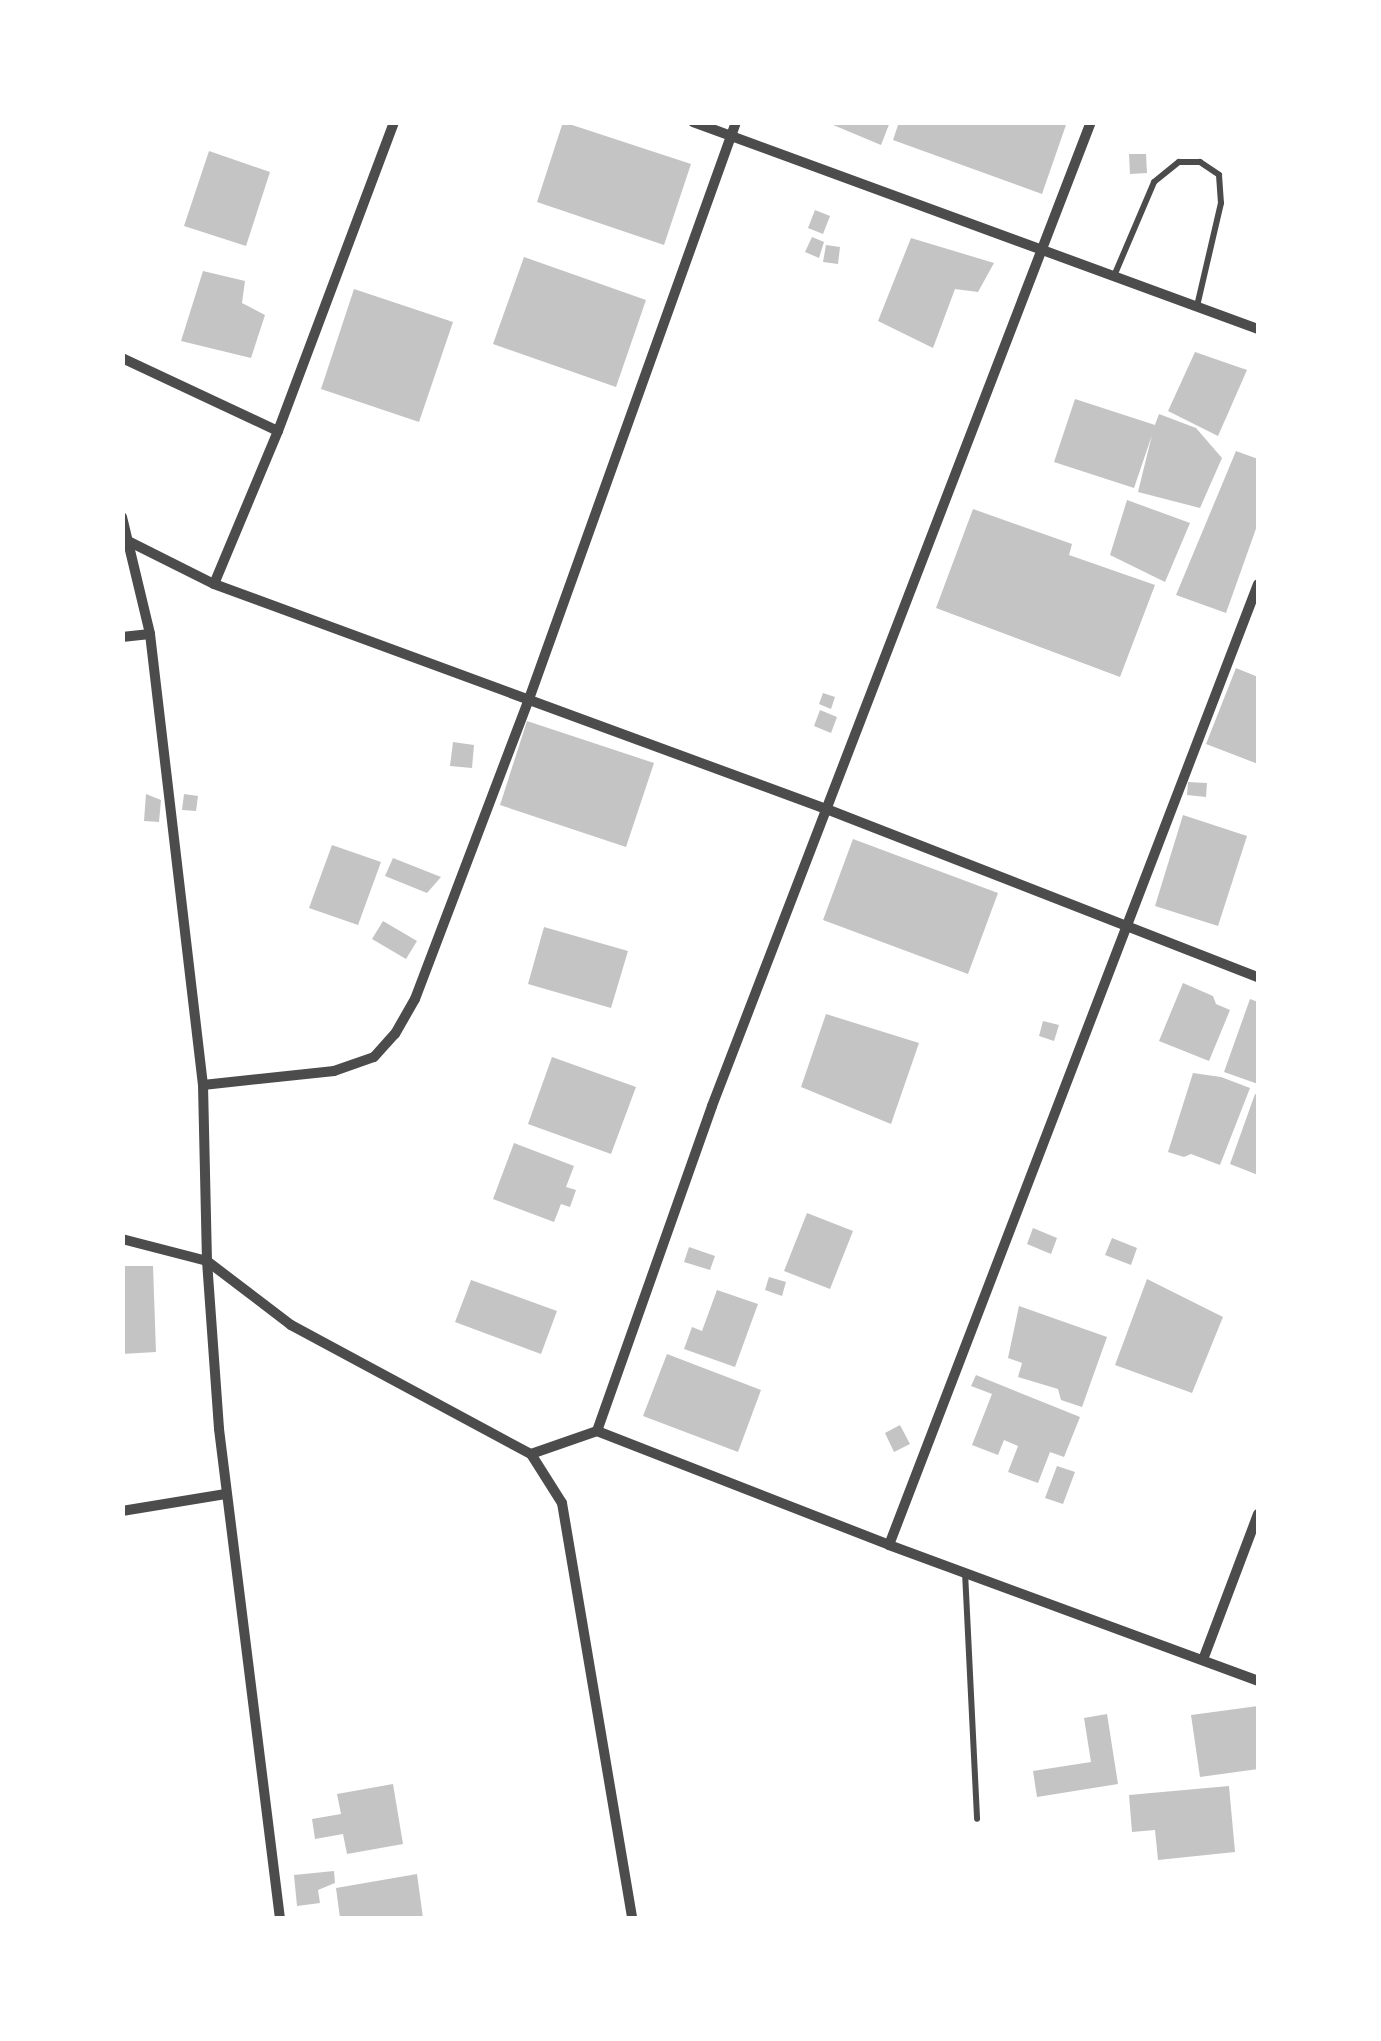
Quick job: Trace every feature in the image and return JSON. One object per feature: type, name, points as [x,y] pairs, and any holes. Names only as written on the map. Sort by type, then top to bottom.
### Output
[{"type":"street","points":[[214,584],[278,431],[394,122]]},
{"type":"street","points":[[694,122],[1258,329]]},
{"type":"street","points":[[204,1085],[334,1071],[374,1057],[395,1034],[416,998],[529,699],[736,122]]},
{"type":"street","points":[[597,1431],[712,1106],[1091,122]]},
{"type":"street","points":[[122,358],[278,431]]},
{"type":"street","points":[[122,517],[150,634],[204,1085],[207,1262],[226,1494],[280,1918]]},
{"type":"street","points":[[125,540],[214,584],[829,810],[1258,977]]},
{"type":"street","points":[[889,1546],[1258,584]]},
{"type":"street","points":[[122,637],[150,634]]},
{"type":"street","points":[[122,1238],[207,1262],[290,1325],[531,1454],[562,1504],[570,1536],[632,1918]]},
{"type":"street","points":[[531,1454],[597,1431],[889,1546],[1204,1657],[1258,1681]]},
{"type":"street","points":[[122,1511],[226,1494]]},
{"type":"street","points":[[1204,1657],[1258,1514]]},
{"type":"lane","points":[[1114,278],[1154,182],[1179,162],[1200,162],[1219,176],[1222,202],[1196,307]]},
{"type":"lane","points":[[965,1572],[977,1819]]},
{"type":"building","points":[[563,122],[691,164],[664,245],[537,202]]},
{"type":"building","points":[[826,122],[890,122],[881,145]]},
{"type":"building","points":[[899,122],[1067,122],[1042,194],[893,140]]},
{"type":"building","points":[[209,151],[270,172],[246,246],[184,226]]},
{"type":"building","points":[[1129,154],[1146,154],[1147,173],[1130,174]]},
{"type":"building","points":[[815,210],[830,216],[823,234],[808,228]]},
{"type":"building","points":[[812,237],[824,242],[819,258],[805,252]]},
{"type":"building","points":[[911,238],[994,263],[978,292],[955,289],[933,348],[878,321]]},
{"type":"building","points":[[826,245],[840,247],[838,264],[823,262]]},
{"type":"building","points":[[524,257],[646,300],[616,387],[493,344]]},
{"type":"building","points":[[203,271],[245,281],[242,303],[265,315],[251,358],[181,341]]},
{"type":"building","points":[[354,289],[453,322],[419,422],[321,389]]},
{"type":"building","points":[[1195,352],[1247,370],[1218,436],[1168,411]]},
{"type":"building","points":[[1075,399],[1155,425],[1159,414],[1196,428],[1222,458],[1200,508],[1138,492],[1152,435],[1134,488],[1054,462]]},
{"type":"building","points":[[1236,451],[1258,459],[1258,523],[1226,613],[1176,595]]},
{"type":"building","points":[[1127,500],[1190,523],[1165,582],[1110,555]]},
{"type":"building","points":[[973,509],[1072,544],[1069,555],[1155,585],[1120,677],[936,608]]},
{"type":"building","points":[[1236,668],[1258,677],[1258,764],[1206,744]]},
{"type":"building","points":[[823,693],[835,697],[831,709],[819,704]]},
{"type":"building","points":[[820,710],[837,717],[831,733],[814,726]]},
{"type":"building","points":[[527,721],[654,763],[626,847],[500,805]]},
{"type":"building","points":[[453,742],[474,745],[472,768],[450,766]]},
{"type":"building","points":[[1188,782],[1207,783],[1206,797],[1187,795]]},
{"type":"building","points":[[146,794],[161,800],[159,822],[144,821]]},
{"type":"building","points":[[184,794],[198,796],[196,811],[182,810]]},
{"type":"building","points":[[1183,815],[1247,836],[1218,926],[1155,906]]},
{"type":"building","points":[[853,839],[998,893],[968,974],[823,920]]},
{"type":"building","points":[[332,845],[381,862],[358,925],[309,908]]},
{"type":"building","points":[[393,858],[441,877],[427,893],[385,876]]},
{"type":"building","points":[[383,921],[417,941],[406,959],[372,939]]},
{"type":"building","points":[[544,927],[628,951],[611,1008],[528,984]]},
{"type":"building","points":[[1183,983],[1213,996],[1216,1004],[1230,1010],[1209,1061],[1159,1041]]},
{"type":"building","points":[[1250,999],[1258,1002],[1258,1084],[1224,1072]]},
{"type":"building","points":[[826,1014],[919,1043],[891,1124],[801,1087]]},
{"type":"building","points":[[1043,1021],[1059,1025],[1054,1041],[1039,1036]]},
{"type":"building","points":[[552,1057],[636,1087],[611,1154],[528,1124]]},
{"type":"building","points":[[1193,1073],[1221,1077],[1250,1088],[1220,1165],[1191,1154],[1184,1157],[1168,1152]]},
{"type":"building","points":[[1255,1094],[1258,1095],[1258,1175],[1230,1164]]},
{"type":"building","points":[[514,1143],[574,1166],[566,1187],[576,1190],[570,1207],[561,1204],[554,1222],[493,1199]]},
{"type":"building","points":[[807,1213],[853,1231],[830,1289],[784,1271]]},
{"type":"building","points":[[1033,1228],[1057,1238],[1051,1254],[1027,1244]]},
{"type":"building","points":[[1112,1238],[1137,1248],[1131,1265],[1105,1255]]},
{"type":"building","points":[[689,1247],[715,1256],[710,1270],[684,1262]]},
{"type":"building","points":[[122,1266],[153,1266],[156,1352],[122,1354]]},
{"type":"building","points":[[769,1277],[786,1282],[782,1296],[765,1290]]},
{"type":"building","points":[[1147,1279],[1223,1317],[1192,1393],[1115,1365]]},
{"type":"building","points":[[471,1280],[557,1311],[541,1354],[455,1322]]},
{"type":"building","points":[[717,1290],[758,1304],[735,1367],[684,1349],[692,1327],[702,1331]]},
{"type":"building","points":[[1019,1306],[1107,1337],[1082,1407],[1061,1400],[1058,1389],[1018,1377],[1022,1363],[1008,1358]]},
{"type":"building","points":[[667,1354],[761,1390],[738,1452],[643,1416]]},
{"type":"building","points":[[976,1375],[1080,1417],[1064,1457],[1050,1452],[1038,1483],[1008,1472],[1018,1446],[1004,1440],[998,1455],[972,1445],[992,1394],[971,1386]]},
{"type":"building","points":[[900,1425],[910,1444],[894,1452],[885,1433]]},
{"type":"building","points":[[1057,1466],[1075,1472],[1063,1504],[1045,1498]]},
{"type":"building","points":[[1258,1706],[1258,1769],[1200,1777],[1191,1715]]},
{"type":"building","points":[[1107,1714],[1118,1784],[1037,1797],[1033,1771],[1091,1762],[1084,1718]]},
{"type":"building","points":[[393,1784],[403,1844],[347,1854],[343,1834],[315,1839],[312,1819],[341,1814],[337,1794]]},
{"type":"building","points":[[1229,1786],[1235,1852],[1158,1860],[1155,1830],[1132,1832],[1129,1795]]},
{"type":"building","points":[[334,1871],[335,1883],[318,1890],[320,1903],[297,1906],[294,1875]]},
{"type":"building","points":[[417,1874],[423,1918],[340,1918],[336,1888]]}]
